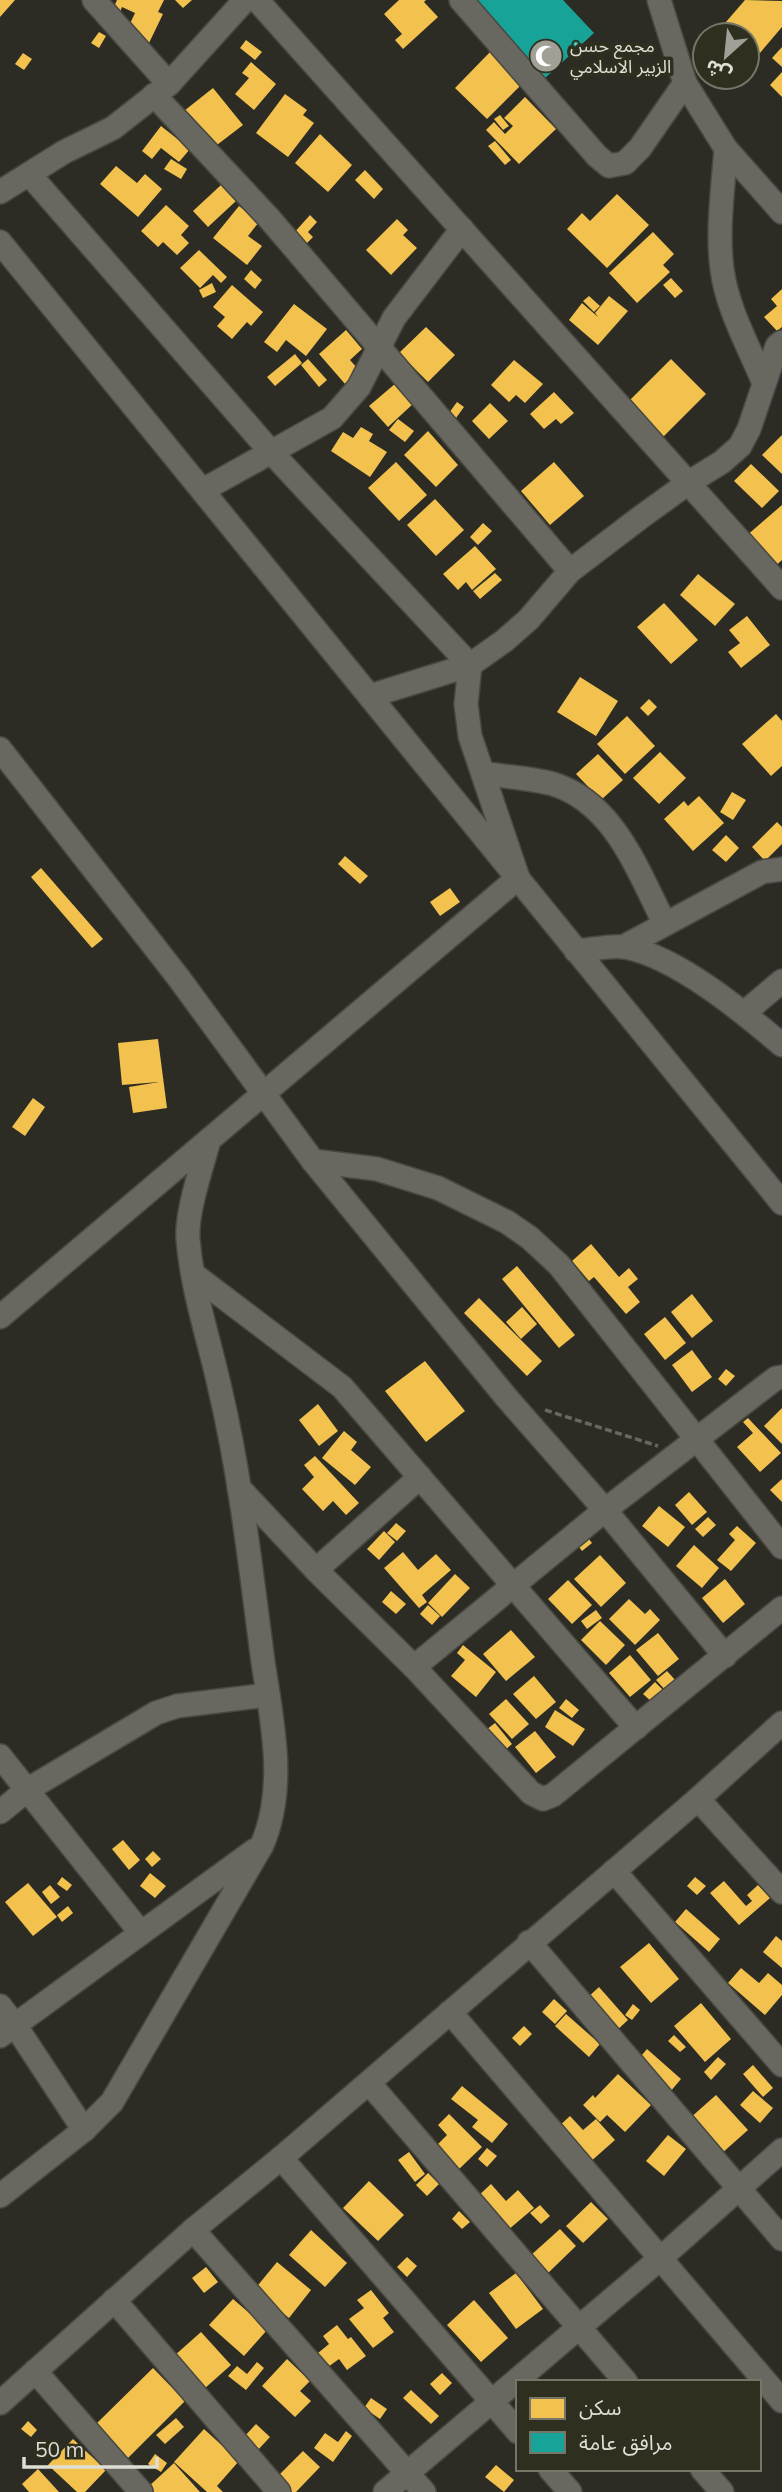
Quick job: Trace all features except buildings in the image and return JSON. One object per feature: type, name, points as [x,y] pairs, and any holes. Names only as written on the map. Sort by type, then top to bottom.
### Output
[{"type":"street","points":[[94,0],[162,90],[570,571]]},
{"type":"street","points":[[0,192],[64,152],[113,128],[162,90],[245,0]]},
{"type":"street","points":[[257,0],[782,588]]},
{"type":"street","points":[[461,0],[597,156],[610,166],[625,163],[640,148],[685,83]]},
{"type":"street","points":[[659,0],[685,83],[726,149],[782,212]]},
{"type":"street","points":[[726,149],[722,269],[729,302],[764,381]]},
{"type":"street","points":[[29,174],[272,453],[470,665],[466,704],[470,736],[518,878]]},
{"type":"street","points":[[203,490],[331,418],[359,387],[394,318],[462,229]]},
{"type":"street","points":[[0,242],[782,1203]]},
{"type":"street","points":[[370,696],[470,665],[504,641],[528,619],[570,571],[688,482],[722,462],[740,446],[749,429],[764,381],[780,346]]},
{"type":"street","points":[[0,749],[177,977],[313,1161],[506,1397],[605,1510],[726,1656]]},
{"type":"street","points":[[483,773],[552,784],[574,793],[598,810],[616,831],[665,924]]},
{"type":"street","points":[[623,947],[762,872],[782,869]]},
{"type":"street","points":[[0,1317],[518,878]]},
{"type":"street","points":[[576,951],[623,947],[653,956],[744,1013],[782,1045]]},
{"type":"street","points":[[744,1013],[782,981]]},
{"type":"street","points":[[0,2196],[84,2130],[112,2102],[262,1845],[270,1825],[276,1790],[268,1695],[239,1488],[187,1236],[194,1196],[209,1140]]},
{"type":"street","points":[[313,1161],[377,1169],[439,1188],[507,1222],[530,1238],[559,1265],[688,1447],[782,1546]]},
{"type":"street","points":[[193,1274],[342,1387],[636,1728]]},
{"type":"street","points":[[414,1667],[605,1510],[776,1378],[782,1377]]},
{"type":"street","points":[[316,1570],[419,1477]]},
{"type":"street","points":[[239,1488],[316,1570],[414,1667],[531,1793],[543,1799],[553,1796],[782,1608]]},
{"type":"street","points":[[0,1812],[27,1790],[156,1713],[177,1706],[268,1695]]},
{"type":"street","points":[[0,2403],[193,2230],[369,2083],[529,1942],[780,1729]]},
{"type":"street","points":[[0,1756],[141,1933]]},
{"type":"street","points":[[698,1799],[782,1892]]},
{"type":"street","points":[[8,2031],[262,1845]]},
{"type":"street","points":[[614,1871],[782,2065]]},
{"type":"street","points":[[529,1942],[782,2239]]},
{"type":"street","points":[[0,2006],[8,2031],[84,2130]]},
{"type":"street","points":[[450,2012],[662,2257],[782,2401]]},
{"type":"street","points":[[369,2083],[624,2380]]},
{"type":"street","points":[[517,2380],[662,2257],[782,2150]]},
{"type":"street","points":[[281,2158],[516,2430]]},
{"type":"street","points":[[193,2230],[424,2492]]},
{"type":"street","points":[[114,2300],[279,2492]]},
{"type":"street","points":[[35,2371],[141,2492]]},
{"type":"street","points":[[385,2492],[516,2381]]},
{"type":"street","points":[[552,2471],[570,2492]]},
{"type":"street","points":[[704,2471],[722,2492]]},
{"type":"path","points":[[543,1409],[688,1447]]},
{"type":"place","name":"مجمع حسن الزبير الاسلامي","points":[[546,56]]}]
